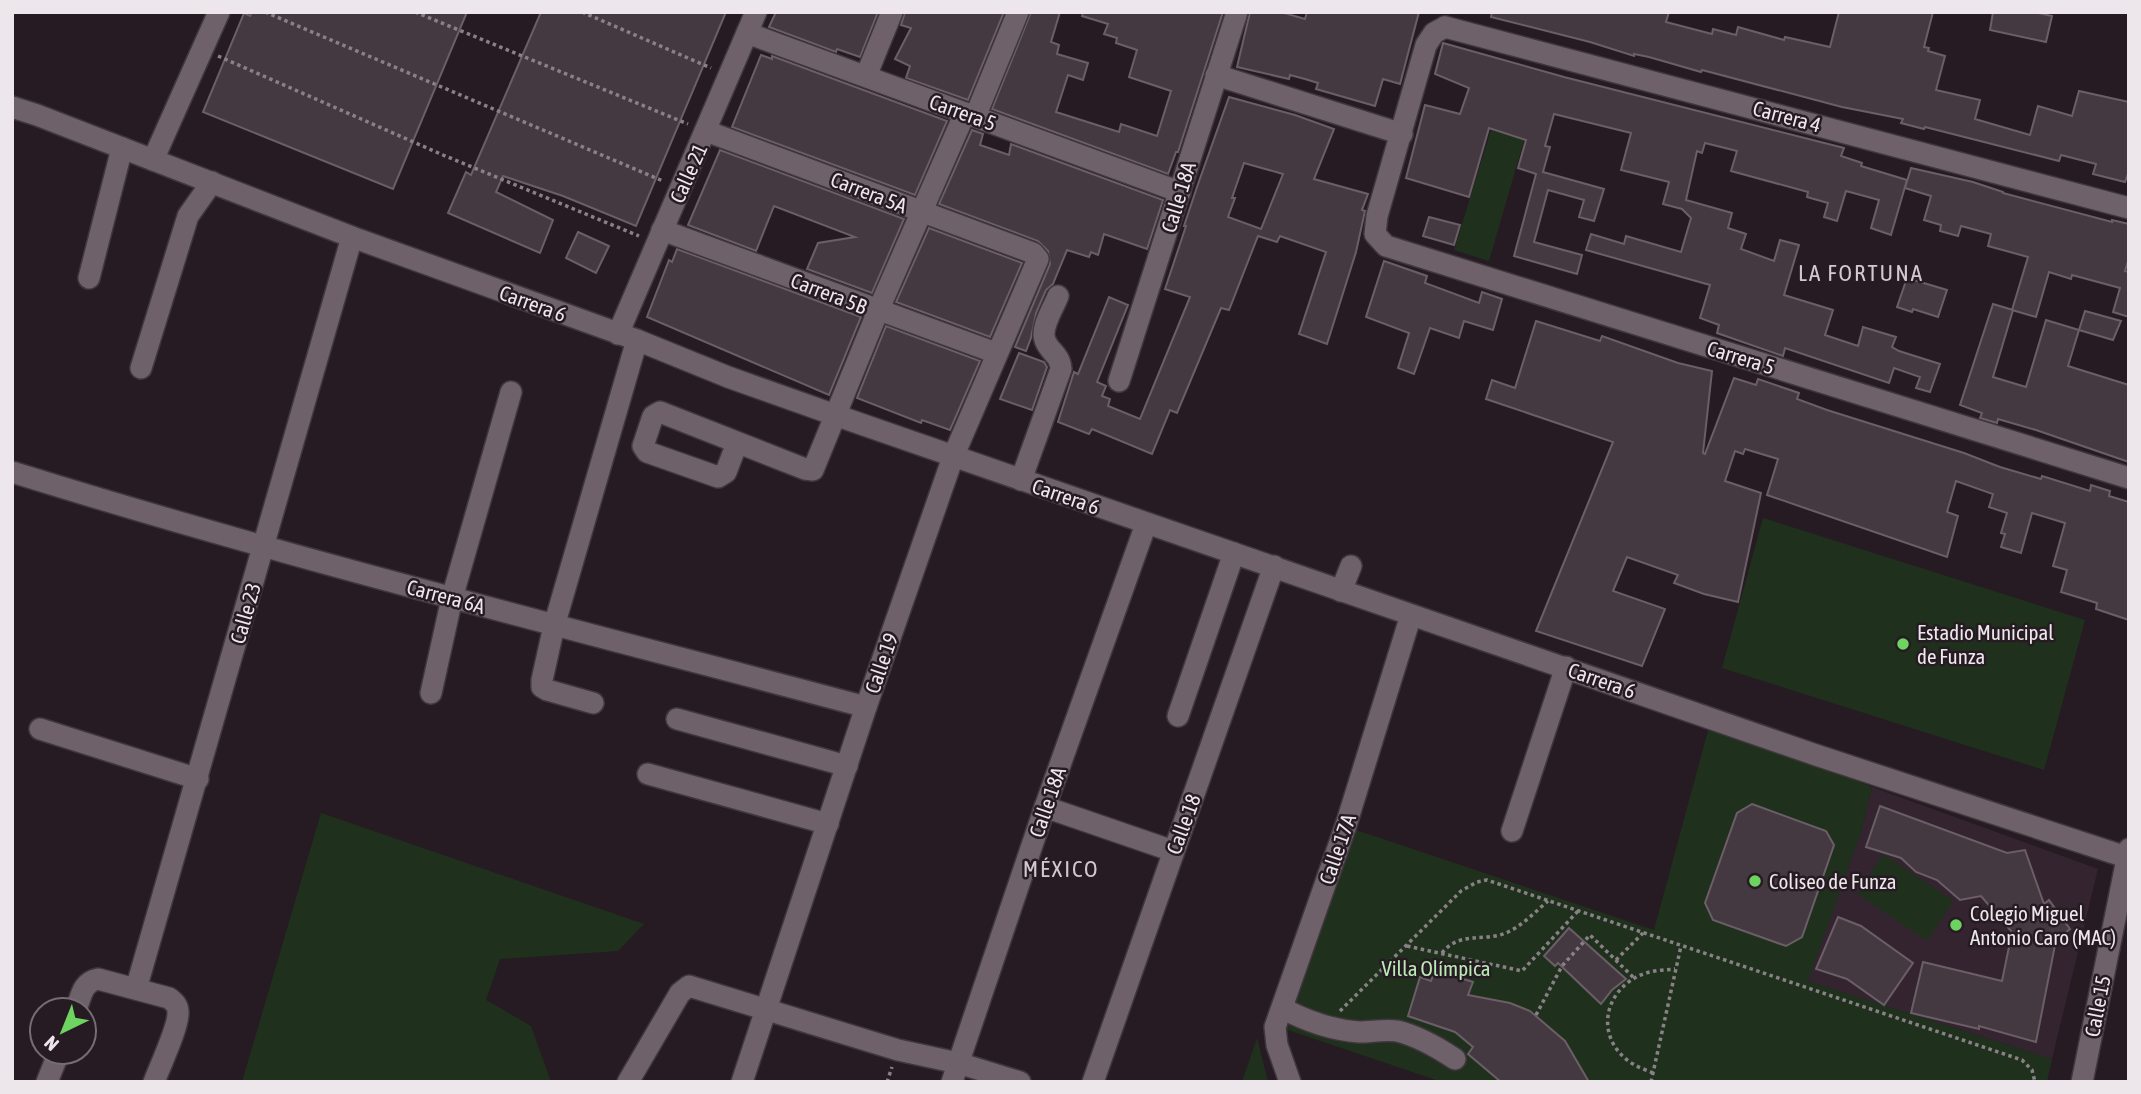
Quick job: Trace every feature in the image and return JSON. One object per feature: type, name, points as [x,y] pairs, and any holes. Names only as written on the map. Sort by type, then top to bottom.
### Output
[{"type":"street","points":[[153,160],[219,12]]},
{"type":"street","name":"Calle 21","points":[[593,703],[542,687],[554,626],[628,337],[660,237],[755,12]]},
{"type":"street","points":[[866,76],[892,12]]},
{"type":"street","points":[[737,443],[805,469],[813,470],[817,464],[920,211],[970,115],[1018,12]]},
{"type":"street","name":"Calle 18A","points":[[1119,381],[1237,12]]},
{"type":"street","points":[[1216,75],[1402,134],[1426,45],[1447,20]]},
{"type":"street","name":"Carrera 4","points":[[1447,20],[2129,208]]},
{"type":"street","name":"Carrera 5","points":[[747,33],[1180,192]]},
{"type":"street","name":"Carrera 6","points":[[12,107],[352,237],[628,337],[728,377],[953,457],[1816,755],[2128,855]]},
{"type":"street","name":"Carrera 5A","points":[[706,131],[1033,253]]},
{"type":"street","name":"Carrera 5","points":[[1402,134],[1377,216],[1375,234],[1387,246],[2129,478]]},
{"type":"street","points":[[89,278],[122,148]]},
{"type":"street","points":[[141,369],[188,216],[212,182]]},
{"type":"street","name":"Calle 23","points":[[136,989],[352,237]]},
{"type":"street","name":"Carrera 5B","points":[[660,237],[996,353]]},
{"type":"street","name":"Calle 19","points":[[742,1082],[866,707],[953,457],[996,353],[1037,266],[1038,259],[1033,253]]},
{"type":"street","points":[[1021,480],[1060,369],[1060,360],[1044,339],[1044,331],[1058,296]]},
{"type":"street","points":[[430,693],[452,598],[511,392]]},
{"type":"street","name":"Carrera 6A","points":[[20,475],[554,626],[866,707]]},
{"type":"street","name":"Calle 18A","points":[[955,1072],[1045,807],[1146,524]]},
{"type":"street","points":[[1178,716],[1234,554]]},
{"type":"street","name":"Calle 18","points":[[1093,1082],[1275,566]]},
{"type":"street","points":[[1341,591],[1351,566]]},
{"type":"street","name":"Calle 17A","points":[[1290,1082],[1275,1036],[1276,1027],[1346,825],[1411,615]]},
{"type":"street","points":[[1512,831],[1566,667]]},
{"type":"street","points":[[677,719],[847,766]]},
{"type":"street","points":[[40,729],[198,779]]},
{"type":"street","points":[[648,774],[828,824]]},
{"type":"street","points":[[1045,807],[1173,851]]},
{"type":"street","name":"Calle 15","points":[[2081,1082],[2128,855]]},
{"type":"street","points":[[81,996],[84,987],[90,981],[98,979],[169,998],[176,1004],[178,1013],[175,1024],[154,1082]]},
{"type":"street","points":[[628,1082],[680,993],[688,986],[766,1012],[898,1050],[955,1072],[1020,1082]]},
{"type":"street","points":[[1282,1008],[1324,1026],[1343,1030],[1392,1030],[1409,1034],[1455,1059]]},
{"type":"path","points":[[265,12],[681,188]]},
{"type":"path","points":[[415,12],[706,131]]},
{"type":"path","points":[[582,12],[730,75]]},
{"type":"path","points":[[203,49],[443,155],[660,237]]},
{"type":"path","points":[[1339,1013],[1461,891],[1487,880],[2021,1060],[2032,1070],[2035,1082]]},
{"type":"path","points":[[1441,954],[1447,946],[1466,937],[1507,933],[1548,901]]},
{"type":"path","points":[[1407,946],[1522,971],[1578,911]]},
{"type":"path","points":[[1616,960],[1643,933]]},
{"type":"path","points":[[1536,1015],[1562,965],[1590,935],[1635,979]]},
{"type":"path","points":[[1651,1082],[1681,946]]},
{"type":"path","points":[[1653,1073],[1623,1056],[1608,1032],[1606,1019],[1613,997],[1635,979],[1642,974],[1675,969]]},
{"type":"shaded area","name":"Colegio Miguel Antonio Caro (MAC)","points":[[1872,787],[2098,869],[2052,1059],[1807,981],[1861,832]]},
{"type":"green space","points":[[1491,130],[1524,140],[1489,261],[1454,250]]},
{"type":"green space","name":"Estadio Municipal de Funza","points":[[1763,518],[2085,620],[2044,770],[1722,668]]},
{"type":"green space","name":"Villa Olímpica","points":[[1709,727],[1813,763],[1872,787],[1861,832],[1808,981],[2052,1059],[2047,1082],[1442,1082],[1285,1029],[1350,828],[1654,930]]},
{"type":"green space","points":[[321,813],[644,924],[618,951],[500,959],[486,1000],[531,1026],[551,1082],[242,1082]]},
{"type":"green space","points":[[1883,854],[1954,901],[1927,941],[1857,894]]},
{"type":"green space","points":[[1257,1038],[1268,1082],[1242,1082]]},
{"type":"building","points":[[252,12],[467,12],[393,189],[203,112],[244,13],[250,16]]},
{"type":"building","points":[[541,12],[726,12],[636,226],[563,196],[503,176],[496,192],[553,220],[540,253],[448,213],[466,172],[471,175]]},
{"type":"building","points":[[776,12],[878,12],[860,57],[837,49],[836,52],[769,27]]},
{"type":"building","points":[[905,12],[1004,12],[968,100],[906,78],[910,66],[895,59],[911,28],[901,25]]},
{"type":"building","points":[[1031,12],[1060,12],[1051,42],[1059,45],[1057,54],[1088,63],[1083,80],[1068,75],[1056,112],[1119,132],[1121,124],[1157,136],[1171,91],[1129,77],[1137,50],[1116,43],[1117,38],[1104,34],[1108,24],[1082,16],[1083,12],[1223,12],[1178,152],[1168,174],[992,109]]},
{"type":"building","points":[[1250,12],[1281,12],[1305,19],[1307,12],[1419,12],[1400,84],[1383,79],[1375,106],[1316,89],[1318,83],[1305,79],[1290,75],[1289,79],[1237,67]]},
{"type":"building","points":[[1492,12],[1669,12],[1666,22],[1712,34],[1713,29],[1736,35],[1738,27],[1784,40],[1785,37],[1830,47],[1839,12],[1933,12],[1924,47],[1929,48],[1928,51],[1945,56],[1936,90],[1980,100],[1975,119],[2030,135],[2038,106],[2072,116],[2079,91],[2129,102],[2129,171],[2125,182],[2093,174],[2096,164],[2061,155],[2059,161],[1925,127],[1924,129],[1901,123],[1903,119],[1842,107],[1649,57],[1634,56],[1491,17]]},
{"type":"building","points":[[1993,12],[2034,12],[2052,16],[2046,42],[1990,30]]},
{"type":"building","points":[[1443,43],[1564,77],[1844,148],[1841,156],[1862,163],[1861,166],[1907,180],[1891,235],[1871,228],[1879,200],[1846,191],[1837,221],[1824,217],[1828,203],[1807,197],[1808,192],[1731,171],[1737,151],[1705,143],[1702,153],[1697,151],[1686,200],[1732,213],[1728,228],[1746,234],[1741,249],[1774,261],[1780,240],[1799,245],[1784,295],[1833,310],[1825,335],[1858,346],[1863,327],[1896,337],[1892,347],[1899,351],[1940,364],[1930,392],[1916,388],[1920,377],[1894,368],[1889,383],[1785,348],[1783,356],[1717,333],[1719,325],[1700,318],[1710,285],[1586,250],[1591,234],[1624,244],[1626,236],[1681,252],[1691,218],[1682,209],[1663,204],[1669,182],[1621,170],[1631,133],[1554,114],[1545,146],[1550,147],[1543,172],[1604,189],[1594,221],[1579,217],[1584,200],[1548,190],[1534,242],[1582,255],[1577,274],[1514,256],[1536,174],[1518,168],[1526,140],[1489,128],[1469,197],[1406,178],[1425,105],[1460,114],[1469,88],[1435,74]]},
{"type":"building","points":[[761,55],[772,59],[772,56],[947,121],[915,195],[732,127]]},
{"type":"building","points":[[1229,97],[1334,129],[1314,179],[1368,194],[1362,210],[1365,211],[1356,252],[1327,344],[1299,334],[1326,252],[1280,236],[1277,242],[1258,236],[1229,310],[1221,308],[1177,413],[1170,410],[1152,454],[1092,429],[1089,434],[1058,422],[1074,372],[1078,374],[1109,297],[1128,305],[1097,382],[1106,386],[1102,396],[1110,399],[1108,406],[1140,419],[1190,297],[1165,289]],"holes":[[[1244,163],[1283,174],[1261,229],[1228,217]]]},
{"type":"building","points":[[972,130],[983,134],[980,145],[1009,155],[1011,144],[1163,200],[1147,249],[1104,234],[1098,255],[1091,252],[1089,257],[1067,250],[1053,284],[1046,290],[1036,313],[1026,351],[1015,347],[1050,264],[1048,251],[1038,241],[939,204]]},
{"type":"building","points":[[720,150],[904,219],[872,293],[807,269],[818,243],[855,237],[774,206],[756,251],[688,225]]},
{"type":"building","points":[[1911,168],[1973,182],[2003,193],[2112,222],[2129,224],[2129,258],[2125,271],[2129,272],[2129,317],[2113,312],[2120,288],[2072,275],[2071,279],[2049,272],[2036,317],[2012,310],[2028,257],[1988,246],[1991,234],[1961,226],[1958,236],[1940,231],[1941,225],[1924,220],[1931,196],[1905,188]]},
{"type":"building","points":[[1429,217],[1460,225],[1454,245],[1423,236]]},
{"type":"building","points":[[929,228],[1022,263],[990,337],[896,302]]},
{"type":"building","points":[[578,232],[609,246],[596,273],[566,258]]},
{"type":"building","points":[[677,249],[861,317],[829,395],[647,317],[669,260],[672,262]]},
{"type":"building","points":[[1384,261],[1427,276],[1425,283],[1479,303],[1482,292],[1502,299],[1493,330],[1464,321],[1459,338],[1430,328],[1414,374],[1398,368],[1409,333],[1366,317]]},
{"type":"building","points":[[1907,278],[1947,290],[1938,317],[1897,307]]},
{"type":"building","points":[[1993,304],[2013,310],[1993,377],[2026,387],[2046,320],[2079,330],[2068,366],[2129,385],[2129,462],[2036,430],[1998,419],[1997,423],[1980,418],[1982,413],[1960,405]]},
{"type":"building","points":[[2085,311],[2121,321],[2113,340],[2079,330]]},
{"type":"building","points":[[1536,321],[1600,341],[1602,336],[1678,363],[1712,371],[1705,454],[1734,378],[1756,385],[1758,379],[1799,393],[1797,399],[1827,410],[2000,467],[2041,479],[2042,476],[2090,491],[2091,485],[2110,491],[2109,496],[2129,502],[2129,620],[2096,609],[2097,603],[2061,592],[2067,570],[2053,566],[2065,523],[2032,513],[2021,553],[2001,547],[2005,534],[2001,533],[2007,513],[1989,507],[1993,494],[1956,481],[1947,512],[1958,516],[1947,557],[1767,495],[1778,459],[1745,449],[1743,454],[1735,451],[1725,481],[1761,493],[1738,602],[1674,583],[1678,575],[1627,557],[1613,591],[1665,609],[1642,666],[1536,631],[1613,442],[1486,399],[1492,380],[1515,388]]},
{"type":"building","points":[[886,326],[980,361],[950,430],[922,420],[921,423],[857,398]]},
{"type":"building","points":[[1019,353],[1044,362],[1047,367],[1032,410],[1000,399]]},
{"type":"building","points":[[1752,804],[1826,831],[1834,845],[1802,937],[1786,946],[1713,920],[1705,903],[1737,813]]},
{"type":"building","points":[[1880,806],[2007,853],[2025,850],[2044,904],[2049,900],[2070,929],[2056,940],[2036,1042],[1979,1026],[1979,1029],[1911,1013],[1923,962],[2002,981],[2012,932],[1981,896],[1960,900],[1937,880],[1916,872],[1901,858],[1866,847]]},
{"type":"building","points":[[1838,917],[1861,926],[1913,963],[1884,1005],[1847,979],[1816,969]]},
{"type":"building","points":[[1569,928],[1626,979],[1612,990],[1601,1004],[1558,963],[1555,966],[1544,956]]},
{"type":"building","points":[[1435,970],[1473,982],[1468,995],[1510,1003],[1530,1011],[1565,1041],[1589,1082],[1501,1082],[1468,1054],[1473,1047],[1455,1032],[1408,1016],[1420,977],[1431,981]]},
{"type":"place","name":"Estadio Municipal de Funza","points":[[1903,644]]},
{"type":"place","name":"Coliseo de Funza","points":[[1755,881]]},
{"type":"place","name":"Colegio Miguel Antonio Caro (MAC)","points":[[1956,925]]},
{"type":"district","name":"LA FORTUNA","points":[[1861,273]]},
{"type":"district","name":"MÉXICO","points":[[1061,869]]}]
